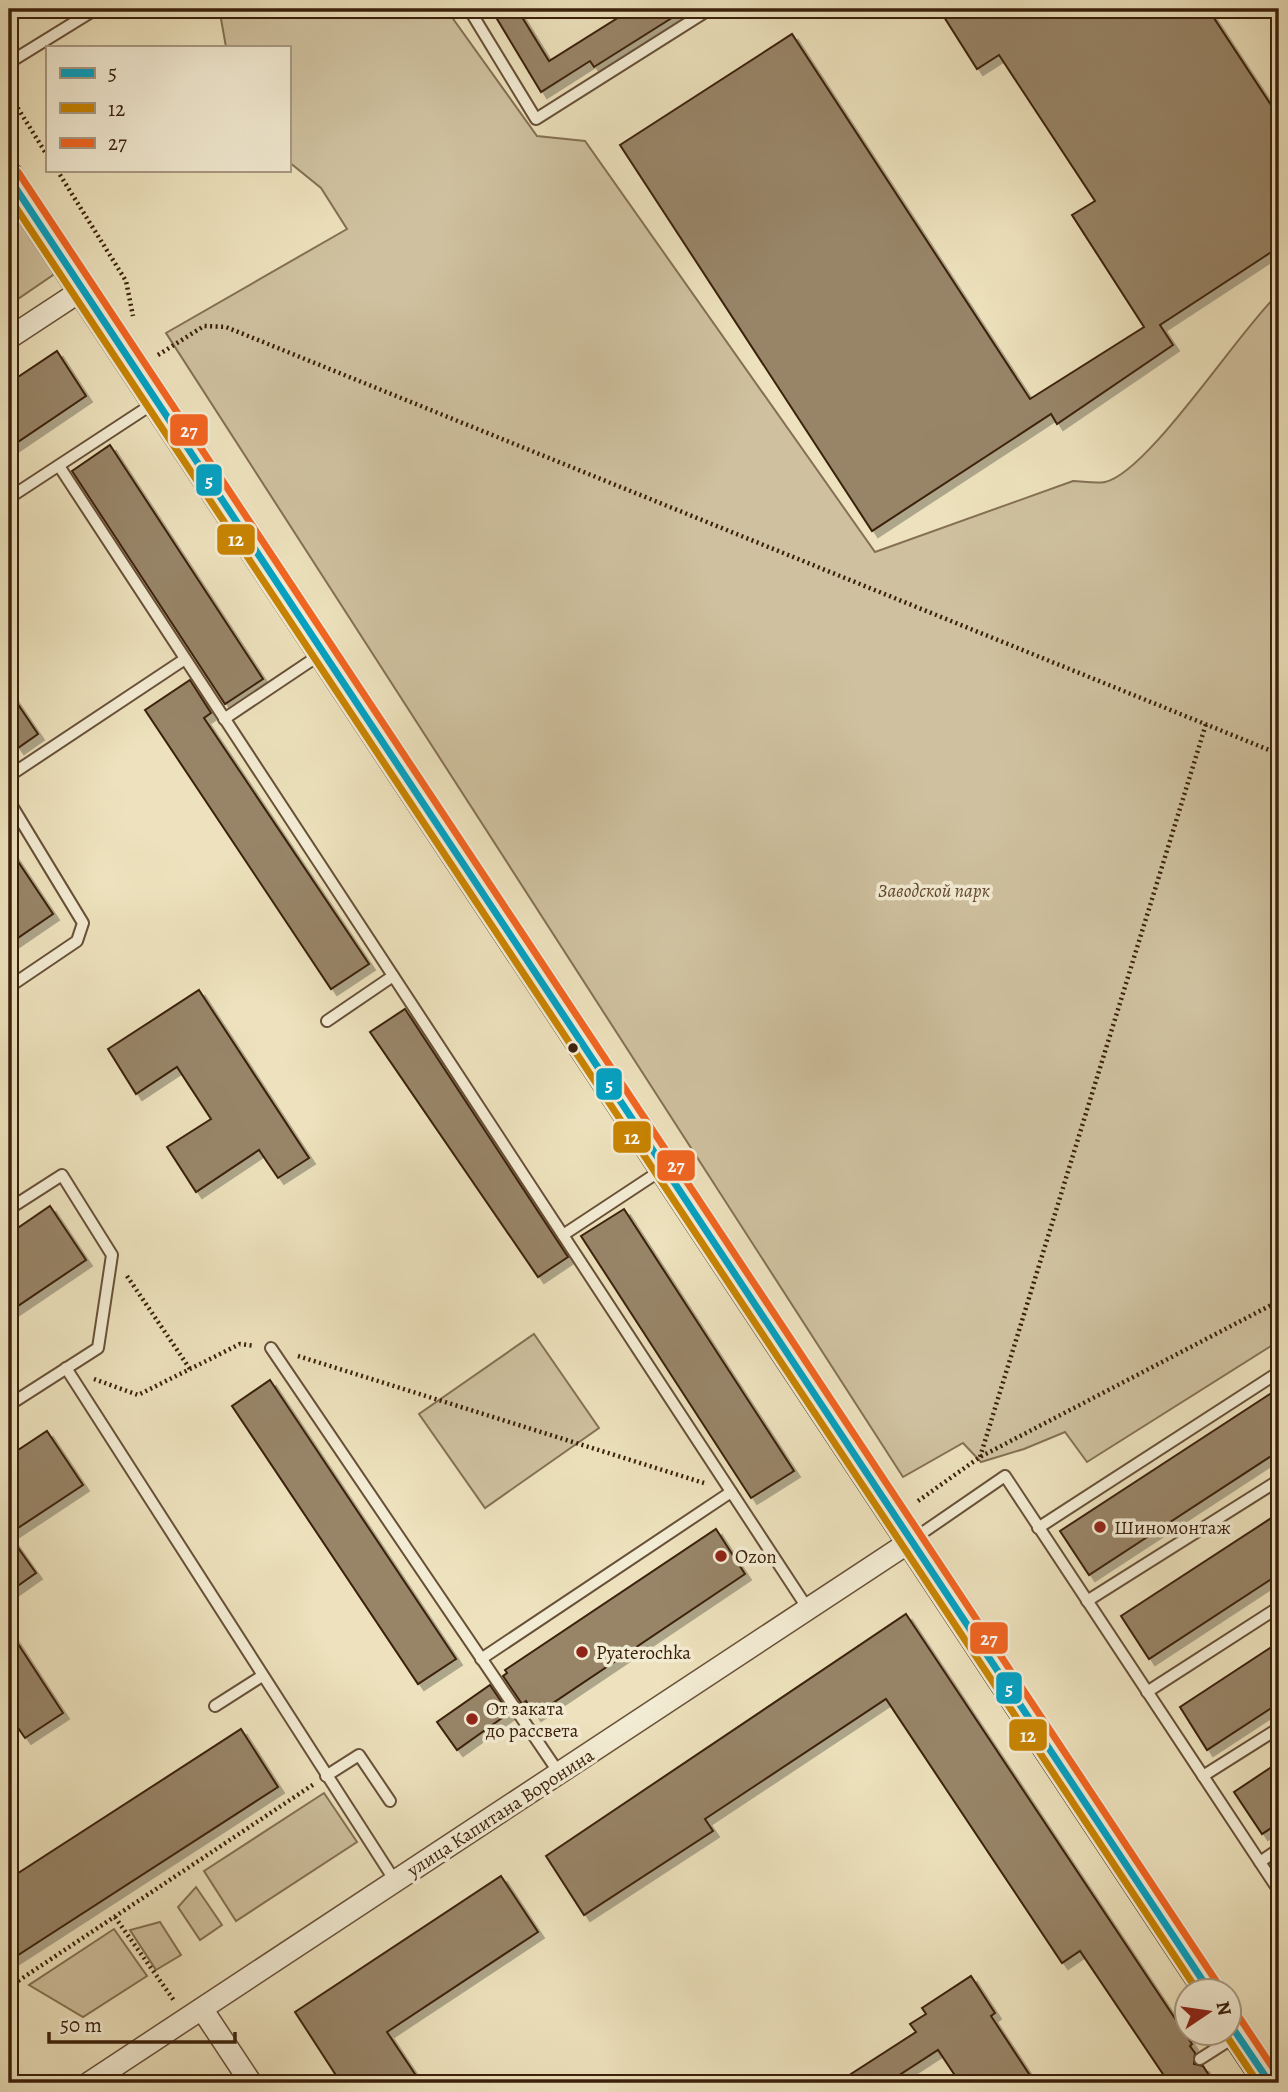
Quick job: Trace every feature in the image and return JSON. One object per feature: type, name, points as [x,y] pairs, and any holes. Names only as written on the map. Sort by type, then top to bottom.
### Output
[{"type":"street","points":[[9,178],[1200,1976]]},
{"type":"street","points":[[9,338],[82,290]]},
{"type":"street","name":"улица Капитана Воронина","points":[[89,2083],[911,1541]]},
{"type":"street","points":[[202,2009],[251,2083]]},
{"type":"street","points":[[1242,2041],[1270,2083]]},
{"type":"lane","points":[[9,59],[15,59],[96,9]]},
{"type":"lane","points":[[469,9],[536,119],[710,9]]},
{"type":"lane","points":[[560,9],[569,12],[578,9]]},
{"type":"lane","points":[[9,498],[156,401]]},
{"type":"lane","points":[[59,466],[808,1609]]},
{"type":"lane","points":[[224,719],[322,652]]},
{"type":"lane","points":[[9,776],[185,659]]},
{"type":"lane","points":[[9,801],[83,923],[77,941],[9,987]]},
{"type":"lane","points":[[327,1021],[393,976]]},
{"type":"lane","points":[[563,1235],[664,1168]]},
{"type":"lane","points":[[9,1209],[62,1175],[112,1255],[97,1348],[9,1405]]},
{"type":"lane","points":[[271,1348],[559,1773]]},
{"type":"lane","points":[[66,1368],[395,1881]]},
{"type":"lane","points":[[1038,1528],[1279,1372]]},
{"type":"lane","points":[[911,1541],[1005,1476],[1279,1891]]},
{"type":"lane","points":[[1087,1601],[1279,1480]]},
{"type":"lane","points":[[481,1659],[731,1492]]},
{"type":"lane","points":[[1147,1692],[1279,1607]]},
{"type":"lane","points":[[215,1706],[262,1676]]},
{"type":"lane","points":[[1203,1776],[1279,1728]]},
{"type":"lane","points":[[327,1776],[359,1755],[390,1801]]},
{"type":"lane","points":[[1260,1862],[1279,1849]]},
{"type":"lane","points":[[1200,2059],[1213,2046]]},
{"type":"path","points":[[9,94],[46,153]]},
{"type":"path","points":[[58,172],[126,281],[134,320]]},
{"type":"path","points":[[157,356],[204,326],[226,327],[1279,754]]},
{"type":"path","points":[[980,1457],[1206,724]]},
{"type":"path","points":[[112,1255],[190,1369]]},
{"type":"path","points":[[914,1504],[980,1457],[1279,1301]]},
{"type":"path","points":[[66,1368],[138,1395],[240,1344],[271,1348],[731,1492]]},
{"type":"path","points":[[9,1987],[327,1776]]},
{"type":"green space","name":"Заводской парк","points":[[236,9],[337,9],[341,16],[403,9],[446,9],[537,136],[585,141],[875,552],[1073,481],[1105,482],[1123,473],[1169,428],[1279,293],[1279,1341],[1087,1462],[1065,1432],[1024,1449],[981,1462],[963,1443],[903,1477],[166,333],[347,229],[321,188],[290,163],[290,46],[226,46],[221,19]]},
{"type":"green space","points":[[9,203],[56,273],[9,305]]},
{"type":"green space","points":[[534,1334],[599,1428],[485,1508],[419,1414]]},
{"type":"green space","points":[[324,1793],[357,1842],[236,1921],[204,1871]]},
{"type":"green space","points":[[196,1887],[222,1925],[200,1940],[178,1907]]},
{"type":"green space","points":[[160,1922],[181,1955],[156,1970],[130,1930]]},
{"type":"green space","points":[[114,1929],[147,1976],[83,2017],[29,1985]]},
{"type":"building","points":[[491,9],[517,9],[549,61],[632,9],[686,9],[594,67],[590,61],[541,92]]},
{"type":"building","points":[[939,9],[1208,9],[1279,117],[1279,247],[1160,325],[1173,345],[1057,424],[1051,414],[872,531],[620,145],[792,34],[1030,399],[1144,327],[1072,215],[1095,201],[999,55],[977,69]]},
{"type":"building","points":[[57,351],[86,396],[9,448],[9,383]]},
{"type":"building","points":[[110,445],[263,679],[225,704],[72,471]]},
{"type":"building","points":[[190,680],[211,713],[204,718],[369,964],[331,989],[145,710]]},
{"type":"building","points":[[9,691],[38,734],[18,748],[9,735]]},
{"type":"building","points":[[9,848],[53,914],[9,944]]},
{"type":"building","points":[[199,990],[309,1158],[278,1178],[259,1150],[196,1192],[167,1147],[211,1119],[177,1067],[136,1094],[108,1049]]},
{"type":"building","points":[[405,1009],[568,1257],[538,1277],[370,1032]]},
{"type":"building","points":[[50,1206],[86,1260],[9,1312],[9,1234]]},
{"type":"building","points":[[624,1209],[794,1471],[751,1498],[581,1236]]},
{"type":"building","points":[[270,1380],[456,1659],[418,1684],[232,1406]]},
{"type":"building","points":[[1279,1388],[1279,1451],[1089,1575],[1060,1531]]},
{"type":"building","points":[[47,1431],[83,1485],[9,1534],[9,1456]]},
{"type":"building","points":[[1279,1513],[1279,1574],[1149,1659],[1121,1616]]},
{"type":"building","points":[[716,1529],[745,1574],[535,1715],[526,1701],[522,1704],[503,1676],[507,1673],[505,1670]]},
{"type":"building","points":[[9,1535],[36,1573],[9,1592]]},
{"type":"building","points":[[906,1614],[1172,2014],[1172,2046],[1190,2046],[1195,2053],[1194,2064],[1203,2066],[1214,2083],[1169,2083],[1080,1951],[1062,1963],[886,1699],[705,1819],[713,1831],[584,1915],[546,1856]]},
{"type":"building","points":[[9,1630],[63,1713],[25,1738],[9,1715]]},
{"type":"building","points":[[1279,1642],[1279,1703],[1207,1750],[1180,1707]]},
{"type":"building","name":"От заката до рассвета","points":[[490,1685],[509,1713],[457,1750],[437,1722]]},
{"type":"building","points":[[241,1729],[278,1787],[9,1961],[9,1879]]},
{"type":"building","points":[[1279,1762],[1279,1823],[1262,1834],[1234,1792]]},
{"type":"building","points":[[501,1876],[538,1932],[387,2032],[421,2083],[341,2083],[295,2012]]},
{"type":"building","points":[[971,1976],[995,2013],[991,2016],[1035,2083],[960,2083],[938,2050],[887,2083],[837,2083],[916,2032],[910,2024],[926,2014],[922,2008]]},
{"type":"transit line","name":"27","points":[[18,172],[1213,1976]]},
{"type":"transit line","name":"5","points":[[9,178],[1200,1976]]},
{"type":"transit line","name":"12","points":[[9,197],[1188,1976]]},
{"type":"transit line","name":"27","points":[[1242,2022],[1279,2077]]},
{"type":"transit line","name":"5","points":[[1242,2042],[1270,2083]]},
{"type":"transit line","name":"12","points":[[1233,2046],[1258,2083]]},
{"type":"place","name":"Шиномонтаж","points":[[1100,1527]]},
{"type":"place","name":"Ozon","points":[[721,1556]]},
{"type":"place","name":"Pyaterochka","points":[[582,1652]]},
{"type":"place","name":"От заката до рассвета","points":[[472,1719]]}]
